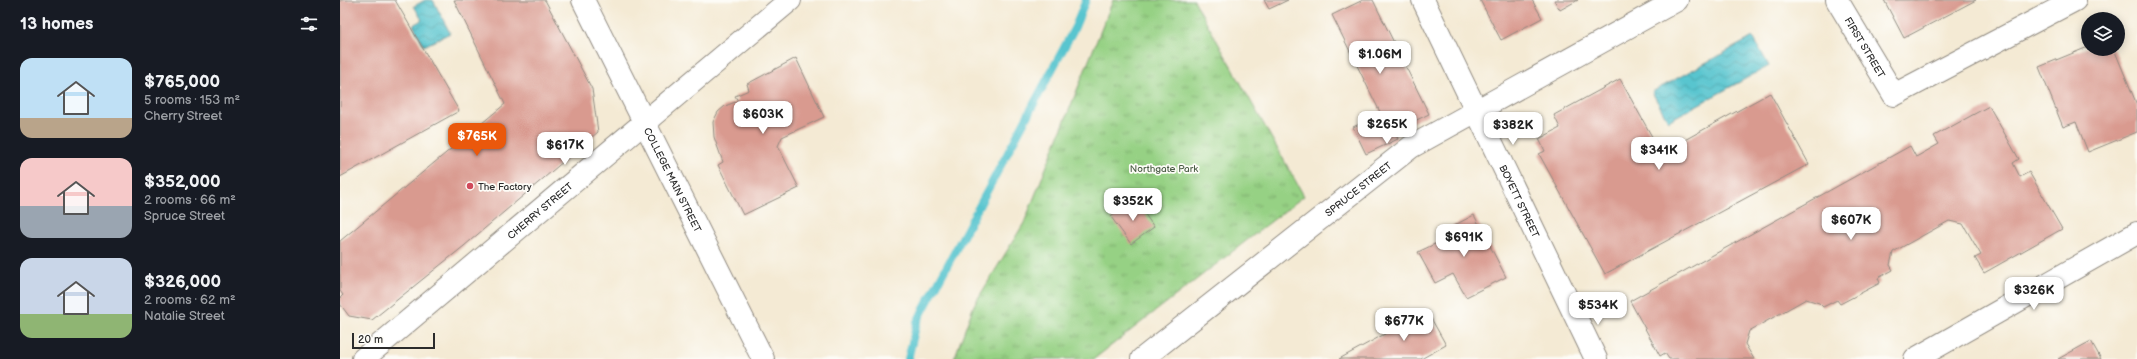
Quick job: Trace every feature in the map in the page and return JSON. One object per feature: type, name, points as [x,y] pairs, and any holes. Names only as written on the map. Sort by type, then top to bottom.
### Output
[{"type":"street","name":"COLLEGE MAIN STREET","points":[[583,0],[763,359]]},
{"type":"street","name":"CHERRY STREET","points":[[363,359],[790,0]]},
{"type":"street","name":"BOYETT STREET","points":[[1423,0],[1596,359]]},
{"type":"street","name":"SPRUCE STREET","points":[[1142,359],[1411,147],[1677,0]]},
{"type":"street","name":"FIRST STREET","points":[[1837,0],[1894,95],[2075,0]]},
{"type":"street","points":[[1914,359],[2137,233]]},
{"type":"green space","name":"Northgate Park","points":[[1113,0],[1194,0],[1304,196],[1094,359],[954,359],[974,305],[1024,223]]},
{"type":"water","points":[[425,0],[433,0],[450,33],[424,46],[413,25],[422,20],[414,6]]},
{"type":"water","points":[[1753,37],[1769,66],[1668,121],[1652,92]]},
{"type":"building","points":[[340,0],[395,0],[459,111],[340,177]]},
{"type":"building","name":"The Factory","points":[[454,0],[545,0],[592,89],[598,132],[464,246],[372,320],[349,316],[340,304],[340,298],[343,295],[340,291],[340,241],[505,104]]},
{"type":"building","points":[[1264,0],[1288,0],[1269,9]]},
{"type":"building","points":[[1363,0],[1373,0],[1429,114],[1394,131],[1398,139],[1366,154],[1353,127],[1381,114],[1332,15]]},
{"type":"building","points":[[1480,0],[1532,0],[1542,18],[1501,40]]},
{"type":"building","points":[[1554,0],[1578,0],[1560,10]]},
{"type":"building","points":[[1884,0],[1976,0],[1904,38]]},
{"type":"building","points":[[2081,50],[2081,56],[2117,56],[2137,105],[2137,132],[2088,152],[2076,122],[2063,127],[2039,67]]},
{"type":"building","points":[[796,58],[824,117],[782,137],[778,146],[799,188],[743,215],[718,165],[723,162],[714,137],[713,122],[718,112],[725,106],[738,101],[735,96],[749,90],[747,84]]},
{"type":"building","points":[[1620,79],[1661,153],[1770,93],[1809,164],[1605,274],[1539,154],[1545,151],[1539,139],[1560,128],[1554,115]]},
{"type":"building","points":[[1989,106],[2019,159],[2013,163],[2020,177],[2029,172],[2062,229],[1984,273],[1975,258],[1981,255],[1963,224],[1949,221],[1893,252],[1890,265],[1893,270],[1878,278],[1880,283],[1840,304],[1837,300],[1823,307],[1819,303],[1806,299],[1749,331],[1745,344],[1754,359],[1669,359],[1665,353],[1660,356],[1630,301],[1910,146],[1916,157],[1939,144],[1934,136]]},
{"type":"building","points":[[1134,199],[1154,227],[1131,244],[1111,217]]},
{"type":"building","points":[[1474,215],[1506,277],[1466,297],[1453,274],[1435,283],[1418,252],[1439,242],[1436,235]]},
{"type":"building","points":[[1427,311],[1446,345],[1421,359],[1339,359]]},
{"type":"building","points":[[2091,341],[2101,359],[2058,359]]},
{"type":"waterway","points":[[908,359],[917,322],[1075,27],[1086,0]]},
{"type":"place","name":"The Factory","points":[[470,186]]}]
